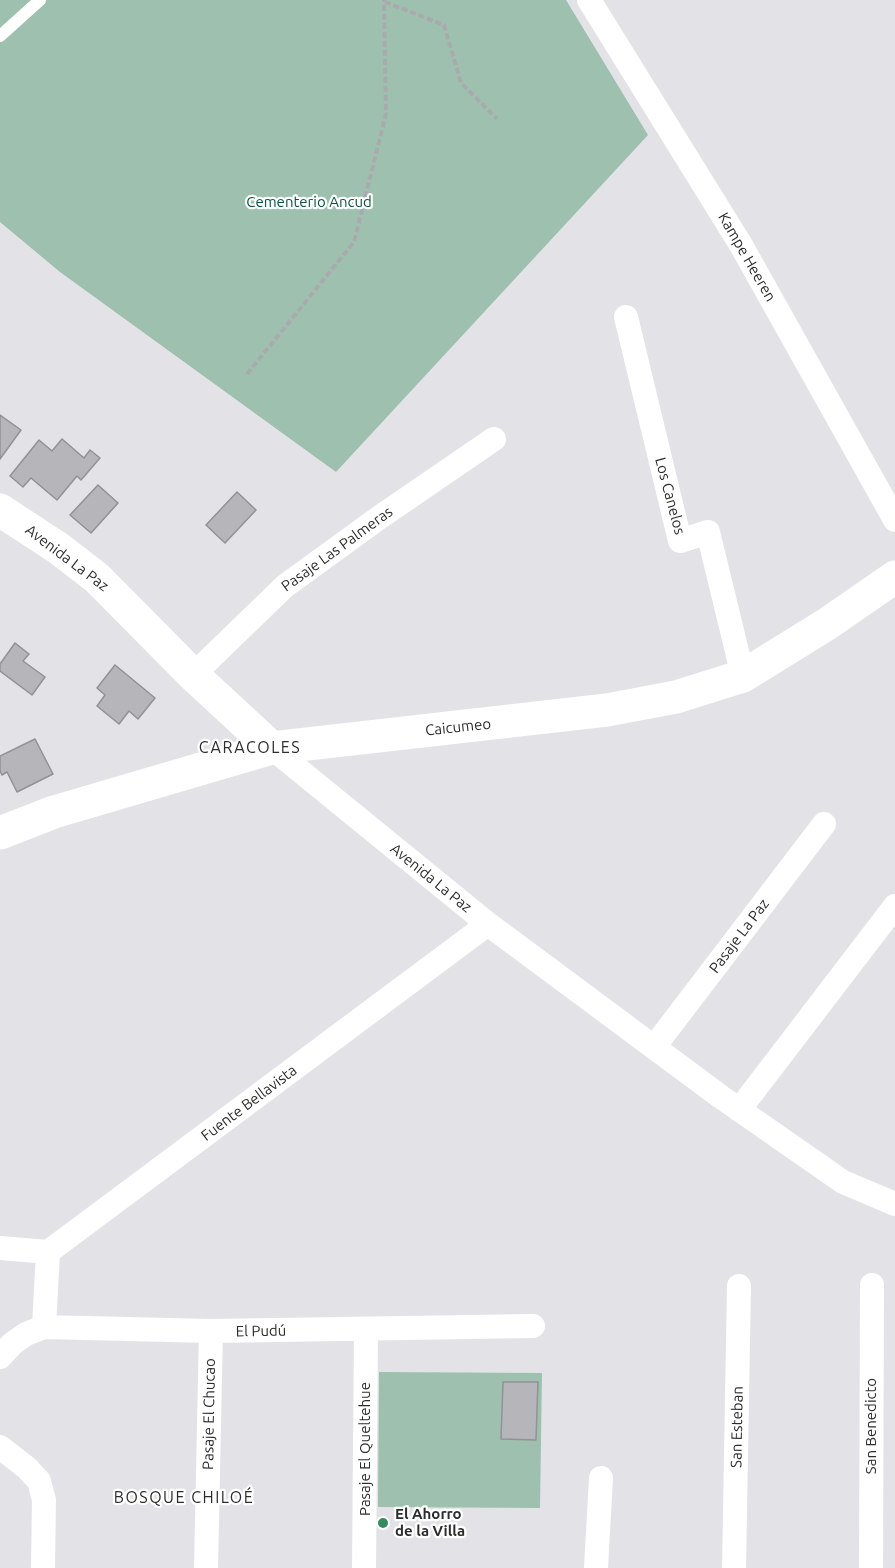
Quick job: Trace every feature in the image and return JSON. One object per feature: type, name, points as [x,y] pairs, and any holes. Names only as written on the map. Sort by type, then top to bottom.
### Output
[{"type":"street","name":"Kampe Heeren","points":[[589,0],[741,245],[895,520]]},
{"type":"street","name":"Los Canelos","points":[[626,316],[680,541],[708,532],[743,676]]},
{"type":"street","name":"Pasaje Las Palmeras","points":[[193,675],[285,586],[494,439]]},
{"type":"street","name":"Avenida La Paz","points":[[0,510],[58,548],[97,578],[193,675],[272,748],[488,924],[739,1110],[843,1182],[895,1204]]},
{"type":"street","name":"Caicumeo","points":[[1,830],[54,812],[272,748],[607,710],[676,697],[743,676],[827,624],[895,577]]},
{"type":"street","name":"Pasaje La Paz","points":[[654,1047],[824,824]]},
{"type":"street","points":[[739,1110],[895,906]]},
{"type":"street","name":"Fuente Bellavista","points":[[48,1252],[488,924]]},
{"type":"street","points":[[0,1248],[48,1252],[44,1327]]},
{"type":"street","name":"San Benedicto","points":[[871,1568],[872,1285]]},
{"type":"street","name":"San Esteban","points":[[734,1568],[739,1286]]},
{"type":"street","name":"El Pudú","points":[[0,1357],[26,1334],[44,1327],[211,1331],[532,1326]]},
{"type":"street","name":"Pasaje El Queltehue","points":[[364,1568],[366,1330]]},
{"type":"street","name":"Pasaje El Chucao","points":[[206,1568],[211,1331]]},
{"type":"street","points":[[0,1448],[27,1468],[39,1481],[44,1500],[43,1568]]},
{"type":"street","points":[[596,1568],[601,1478]]},
{"type":"lane","points":[[0,36],[40,0]]},
{"type":"path","points":[[247,374],[354,242],[386,114],[385,1],[444,25],[462,83],[497,119]]},
{"type":"green space","name":"Cementerio Ancud","points":[[0,0],[566,0],[648,135],[336,472],[60,272],[0,222]]},
{"type":"green space","points":[[379,1372],[542,1373],[540,1508],[378,1507]]},
{"type":"building","points":[[0,415],[21,430],[0,459]]},
{"type":"building","points":[[62,439],[84,458],[90,450],[100,458],[81,480],[77,476],[57,500],[31,478],[23,487],[10,476],[39,440],[52,451]]},
{"type":"building","points":[[98,485],[118,503],[91,533],[70,515]]},
{"type":"building","points":[[237,492],[256,510],[225,543],[206,525]]},
{"type":"building","points":[[15,643],[29,654],[23,661],[45,677],[32,695],[0,671],[0,664]]},
{"type":"building","points":[[115,665],[155,698],[138,719],[129,711],[119,724],[97,706],[105,695],[97,688]]},
{"type":"building","points":[[35,739],[53,774],[17,792],[7,772],[2,775],[0,771],[0,756]]},
{"type":"building","points":[[503,1382],[538,1382],[536,1440],[501,1439]]},
{"type":"place","name":"El Ahorro de la Villa","points":[[383,1523]]},
{"type":"district","name":"CARACOLES","points":[[250,748]]},
{"type":"district","name":"BOSQUE CHILOÉ","points":[[184,1498]]}]
